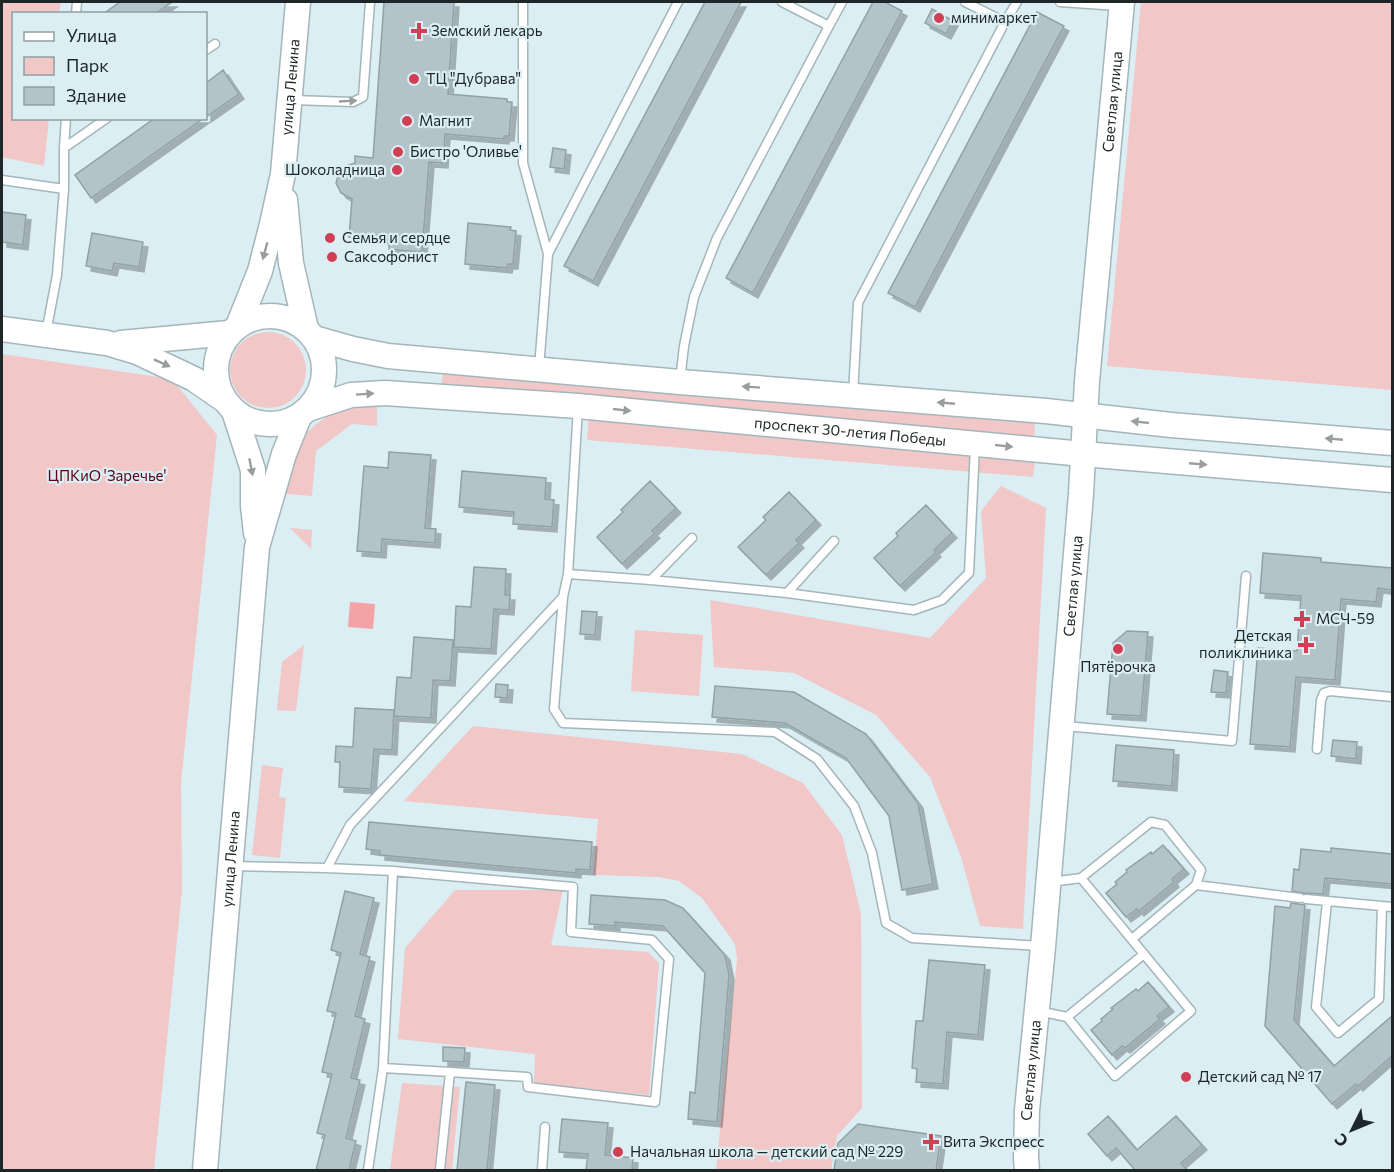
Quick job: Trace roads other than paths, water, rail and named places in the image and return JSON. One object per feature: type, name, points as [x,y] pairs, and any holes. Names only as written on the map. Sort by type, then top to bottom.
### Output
[{"type":"main road","name":"улица Ленина","points":[[234,329],[260,271],[283,174],[298,2]]},
{"type":"main road","name":"Светлая улица","points":[[1027,1170],[1027,1110],[1062,726],[1081,494],[1088,371],[1122,4]]},
{"type":"main road","name":"улица Ленина","points":[[283,174],[291,263],[310,333]]},
{"type":"main road","points":[[2,329],[107,343],[139,342],[234,329],[254,318],[272,315],[290,319],[310,333],[353,349],[388,356],[1392,443]]},
{"type":"main road","points":[[229,405],[216,382],[215,365],[220,348],[234,329]]},
{"type":"main road","points":[[107,343],[137,352],[194,379],[249,421],[266,425],[283,423],[304,413],[320,393],[325,374],[323,355],[310,333]]},
{"type":"main road","name":"проспект 30-летия Победы","points":[[304,413],[351,395],[385,393],[578,406],[1083,454],[1392,480]]},
{"type":"main road","name":"улица Ленина","points":[[205,1170],[257,547],[253,506],[253,470],[229,405]]},
{"type":"main road","name":"улица Ленина","points":[[257,547],[284,454],[304,413]]},
{"type":"lane","points":[[289,99],[353,102],[363,97],[370,2]]},
{"type":"lane","points":[[523,2],[523,163],[548,254],[539,369]]},
{"type":"lane","points":[[548,254],[678,2]]},
{"type":"lane","points":[[782,2],[829,26]]},
{"type":"lane","points":[[680,382],[684,346],[694,297],[717,238],[842,2]]},
{"type":"lane","points":[[965,2],[1005,22]]},
{"type":"lane","points":[[853,396],[858,303],[1017,2]]},
{"type":"lane","points":[[1060,2],[1122,4]]},
{"type":"lane","points":[[207,49],[215,44]]},
{"type":"lane","points":[[45,335],[57,275],[64,189],[66,120]]},
{"type":"lane","points":[[64,148],[104,120]]},
{"type":"lane","points":[[2,180],[64,189]]},
{"type":"lane","points":[[578,406],[568,574],[554,710],[563,723],[775,732],[818,759],[854,806],[872,853],[886,923],[912,938],[1043,946]]},
{"type":"lane","points":[[568,574],[787,593],[914,610],[942,600],[969,573],[975,443]]},
{"type":"lane","points":[[651,580],[692,538]]},
{"type":"lane","points":[[787,593],[834,541]]},
{"type":"lane","points":[[1062,726],[1232,741],[1246,576]]},
{"type":"lane","points":[[327,868],[350,825],[564,597]]},
{"type":"lane","points":[[1317,749],[1321,700],[1324,693],[1330,691],[1392,697]]},
{"type":"lane","points":[[1048,882],[1081,878],[1151,822],[1165,825],[1201,870],[1196,885],[1131,939]]},
{"type":"lane","points":[[231,865],[393,871],[573,887],[571,932],[652,940],[669,959],[655,1102],[528,1087],[527,1077],[383,1068]]},
{"type":"lane","points":[[368,1170],[383,1068],[393,871]]},
{"type":"lane","points":[[1036,1011],[1067,1017],[1115,1076],[1191,1011],[1081,878]]},
{"type":"lane","points":[[1196,885],[1327,902],[1392,907]]},
{"type":"lane","points":[[1327,902],[1316,1007],[1338,1033],[1379,999],[1382,906]]},
{"type":"lane","points":[[1067,1017],[1144,954]]},
{"type":"lane","points":[[440,1170],[450,1072]]},
{"type":"lane","points":[[542,1170],[545,1127]]},
{"type":"place","name":"минимаркет","points":[[939,18]]},
{"type":"place","name":"Земский лекарь","points":[[419,31]]},
{"type":"place","name":"ТЦ \"Дубрава\"","points":[[414,79]]},
{"type":"place","name":"Магнит","points":[[407,121]]},
{"type":"place","name":"Бистро 'Оливье'","points":[[398,152]]},
{"type":"place","name":"Шоколадница","points":[[397,170]]},
{"type":"place","name":"Семья и сердце","points":[[330,238]]},
{"type":"place","name":"Саксофонист","points":[[332,257]]},
{"type":"place","name":"МСЧ-59","points":[[1302,619]]},
{"type":"place","name":"Детская поликлиника","points":[[1306,645]]},
{"type":"place","name":"Пятёрочка","points":[[1118,649]]},
{"type":"place","name":"Детский сад № 17","points":[[1186,1077]]},
{"type":"place","name":"Вита Экспресс","points":[[931,1142]]},
{"type":"place","name":"Начальная школа — детский сад № 229","points":[[618,1152]]},
{"type":"park label","name":"ЦПКиО 'Заречье'","points":[[107,476]]}]
